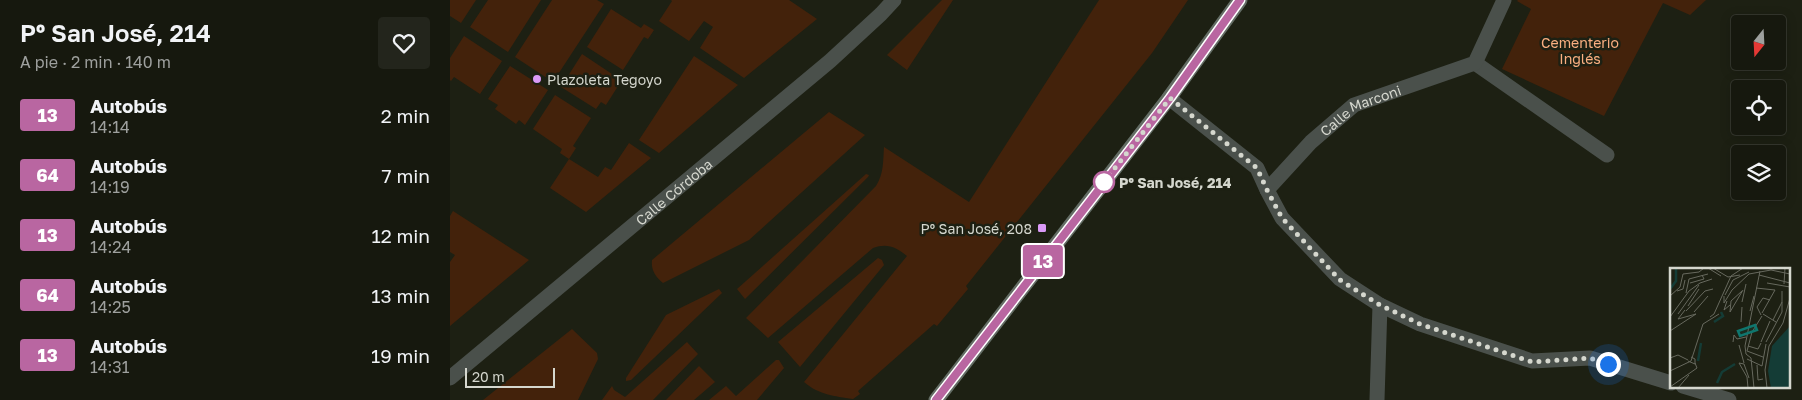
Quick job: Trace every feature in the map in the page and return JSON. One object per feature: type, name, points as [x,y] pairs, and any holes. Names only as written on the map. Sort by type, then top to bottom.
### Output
[{"type":"street","name":"Calle Córdoba","points":[[450,378],[830,61],[894,0]]},
{"type":"street","points":[[936,400],[1170,98],[1240,0]]},
{"type":"street","points":[[1504,0],[1475,63],[1608,155]]},
{"type":"street","name":"Calle Marconi","points":[[1267,190],[1311,142],[1354,105],[1475,63]]},
{"type":"street","points":[[1170,98],[1257,168],[1282,218],[1340,280],[1380,305],[1420,324],[1532,362],[1590,358],[1670,383]]},
{"type":"street","points":[[1377,400],[1380,305]]},
{"type":"street","points":[[1690,388],[1729,400]]},
{"type":"green space","points":[[450,0],[476,0],[461,23],[450,16]]},
{"type":"green space","points":[[488,0],[541,0],[508,52],[470,27]]},
{"type":"green space","points":[[552,0],[597,0],[604,4],[553,82],[515,57]]},
{"type":"green space","points":[[671,0],[789,0],[817,19],[744,78],[700,48],[713,27],[704,21],[689,41],[659,21]]},
{"type":"green space","points":[[942,0],[953,0],[907,70],[887,55]]},
{"type":"green space","points":[[1099,0],[1188,0],[1152,53],[966,286],[968,289],[937,326],[934,324],[858,391],[860,394],[853,399],[815,390],[804,382],[907,256],[891,247],[873,248],[768,338],[746,318],[876,186],[882,172],[884,147],[969,202]]},
{"type":"green space","name":"Cementerio Inglés","points":[[1518,0],[1706,0],[1690,15],[1663,3],[1604,116],[1502,69],[1531,9]]},
{"type":"green space","points":[[611,9],[641,28],[644,24],[654,30],[648,39],[644,37],[623,70],[587,47]]},
{"type":"green space","points":[[464,36],[502,61],[480,94],[454,77],[450,80],[450,58]]},
{"type":"green space","points":[[582,54],[618,78],[616,80],[620,83],[606,105],[601,102],[596,109],[561,87]]},
{"type":"green space","points":[[694,56],[738,85],[659,153],[639,140]]},
{"type":"green space","points":[[510,66],[548,90],[525,125],[519,120],[516,124],[495,109],[498,105],[488,99]]},
{"type":"green space","points":[[555,95],[591,118],[573,146],[576,148],[569,159],[560,153],[562,149],[533,129]]},
{"type":"green space","points":[[829,112],[865,135],[749,240],[663,283],[653,270],[652,260]]},
{"type":"green space","points":[[629,143],[651,158],[586,212],[550,188],[569,159],[598,177],[605,167],[611,170]]},
{"type":"green space","points":[[866,174],[869,175],[868,177],[745,299],[737,289]]},
{"type":"green space","points":[[453,211],[529,260],[450,326],[450,262],[455,255],[450,252],[450,216]]},
{"type":"green space","points":[[878,258],[882,260],[884,265],[800,367],[778,342]]},
{"type":"green space","points":[[719,289],[722,293],[631,380],[626,381],[626,378],[666,315]]},
{"type":"green space","points":[[572,329],[597,353],[598,359],[578,400],[483,400]]},
{"type":"green space","points":[[687,342],[698,354],[653,400],[602,400],[612,386],[614,390],[625,397]]},
{"type":"green space","points":[[776,360],[779,360],[784,368],[757,400],[709,400],[726,386],[736,396]]},
{"type":"green space","points":[[699,366],[715,382],[694,400],[666,400]]},
{"type":"bus line","name":"13","points":[[936,400],[1170,98],[1240,0]]},
{"type":"place","name":"Plazoleta Tegoyo","points":[[537,79]]},
{"type":"place","name":"Pº San José, 214","points":[[1104,182]]},
{"type":"place","name":"Pº San José, 208","points":[[1042,228]]},
{"type":"route","points":[[1104,182],[1170,98],[1257,168],[1282,218],[1340,280],[1380,305],[1420,324],[1532,362],[1590,358],[1608,364]]}]
